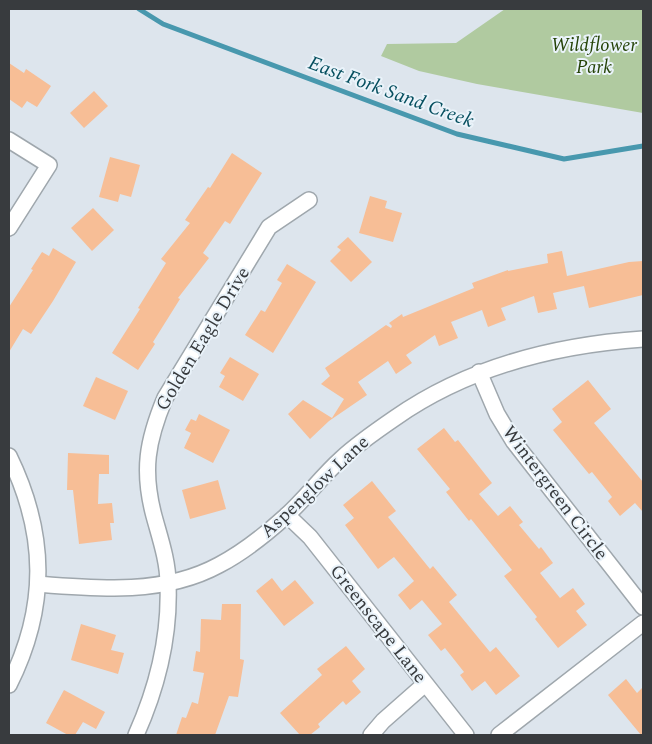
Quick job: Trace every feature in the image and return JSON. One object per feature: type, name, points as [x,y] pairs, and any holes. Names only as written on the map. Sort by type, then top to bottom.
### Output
[{"type":"street","points":[[9,140],[49,165],[9,228]]},
{"type":"street","name":"Golden Eagle Drive","points":[[136,735],[156,681],[165,641],[168,583],[165,558],[147,487],[147,464],[150,439],[155,420],[165,398],[270,227],[309,200]]},
{"type":"street","name":"Aspenglow Lane","points":[[38,584],[82,588],[127,588],[168,583],[196,575],[218,566],[256,541],[287,515],[341,458],[421,401],[479,372],[522,358],[585,345],[643,339]]},
{"type":"street","name":"Wintergreen Circle","points":[[479,372],[497,414],[514,442],[643,607]]},
{"type":"street","points":[[9,456],[19,476],[34,525],[38,584],[33,619],[26,644],[9,685]]},
{"type":"street","name":"Greenscape Lane","points":[[287,515],[310,537],[466,735]]},
{"type":"street","points":[[500,735],[643,623]]},
{"type":"street","points":[[371,735],[383,721],[425,684]]},
{"type":"green space","name":"Wildflower Park","points":[[505,9],[643,9],[643,113],[477,84],[419,71],[381,56],[387,44],[456,43]]},
{"type":"building","points":[[9,63],[24,73],[26,69],[51,86],[37,107],[27,101],[22,108],[9,99]]},
{"type":"building","points":[[94,91],[108,106],[84,128],[70,113]]},
{"type":"building","points":[[232,153],[262,173],[230,224],[225,221],[203,253],[209,258],[178,298],[180,299],[138,370],[112,353],[166,263],[161,259],[190,223],[185,220],[208,187],[210,188]]},
{"type":"building","points":[[110,157],[140,165],[131,197],[120,194],[118,202],[99,197]]},
{"type":"building","points":[[370,196],[387,201],[385,208],[402,213],[393,242],[359,233]]},
{"type":"building","points":[[93,208],[114,230],[92,251],[71,228]]},
{"type":"building","points":[[348,237],[372,262],[351,282],[330,261],[341,250],[337,247]]},
{"type":"building","points":[[53,248],[76,262],[31,334],[23,329],[9,352],[9,307],[33,270],[31,269],[42,252],[49,256]]},
{"type":"building","points":[[562,251],[567,276],[629,262],[643,261],[643,295],[589,308],[584,286],[553,293],[557,309],[538,313],[534,296],[501,308],[506,320],[488,327],[482,310],[451,322],[458,338],[439,346],[435,335],[406,355],[412,363],[396,374],[388,361],[358,382],[367,395],[329,421],[310,439],[288,414],[303,400],[332,418],[344,399],[321,384],[330,376],[325,368],[386,325],[391,328],[392,326],[389,323],[402,314],[403,317],[474,288],[472,283],[508,270],[548,263],[547,254]]},
{"type":"building","points":[[287,264],[316,282],[273,353],[245,335],[261,310],[265,312],[282,283],[277,280]]},
{"type":"building","points":[[230,357],[259,374],[243,401],[219,387],[225,376],[220,373]]},
{"type":"building","points":[[96,377],[128,391],[115,420],[83,406]]},
{"type":"building","points":[[588,380],[611,409],[594,423],[643,482],[643,512],[635,503],[620,516],[608,501],[612,497],[592,472],[589,474],[553,430],[562,422],[552,409]]},
{"type":"building","points":[[199,414],[230,430],[213,463],[184,448],[191,433],[185,430],[191,419],[196,421]]},
{"type":"building","points":[[444,428],[455,442],[458,440],[492,483],[479,494],[498,516],[510,506],[523,522],[519,525],[539,549],[541,547],[553,563],[540,573],[560,598],[573,588],[585,604],[576,611],[587,625],[558,648],[535,619],[537,617],[504,576],[512,570],[471,519],[469,521],[446,492],[450,489],[417,449]]},
{"type":"building","points":[[68,453],[109,455],[109,474],[99,474],[98,504],[112,503],[114,523],[110,523],[112,540],[79,544],[73,490],[67,490]]},
{"type":"building","points":[[218,480],[226,509],[190,519],[182,490]]},
{"type":"building","points":[[372,481],[396,511],[388,517],[430,569],[433,566],[457,595],[449,602],[490,652],[496,647],[520,676],[496,695],[485,681],[472,691],[460,675],[464,672],[445,648],[441,651],[428,635],[442,624],[422,600],[410,610],[398,595],[414,581],[394,557],[378,569],[345,525],[354,518],[343,505]]},
{"type":"building","points":[[272,578],[282,591],[295,580],[314,603],[284,626],[256,591]]},
{"type":"building","points":[[222,604],[241,604],[240,659],[244,660],[238,697],[229,696],[215,735],[176,735],[182,717],[186,718],[192,702],[198,704],[204,673],[193,671],[196,651],[200,652],[201,619],[221,620]]},
{"type":"building","points":[[81,624],[116,635],[111,650],[124,653],[118,674],[71,660]]},
{"type":"building","points":[[346,646],[365,669],[352,681],[361,692],[346,705],[343,701],[318,724],[320,727],[310,735],[300,735],[280,713],[322,675],[317,669]]},
{"type":"building","points":[[626,679],[637,693],[643,687],[643,735],[641,735],[608,695]]},
{"type":"building","points":[[64,690],[105,712],[96,729],[83,722],[75,735],[68,735],[46,723]]},
{"type":"waterway","name":"East Fork Sand Creek","points":[[139,9],[163,24],[457,134],[564,159],[643,146]]}]
